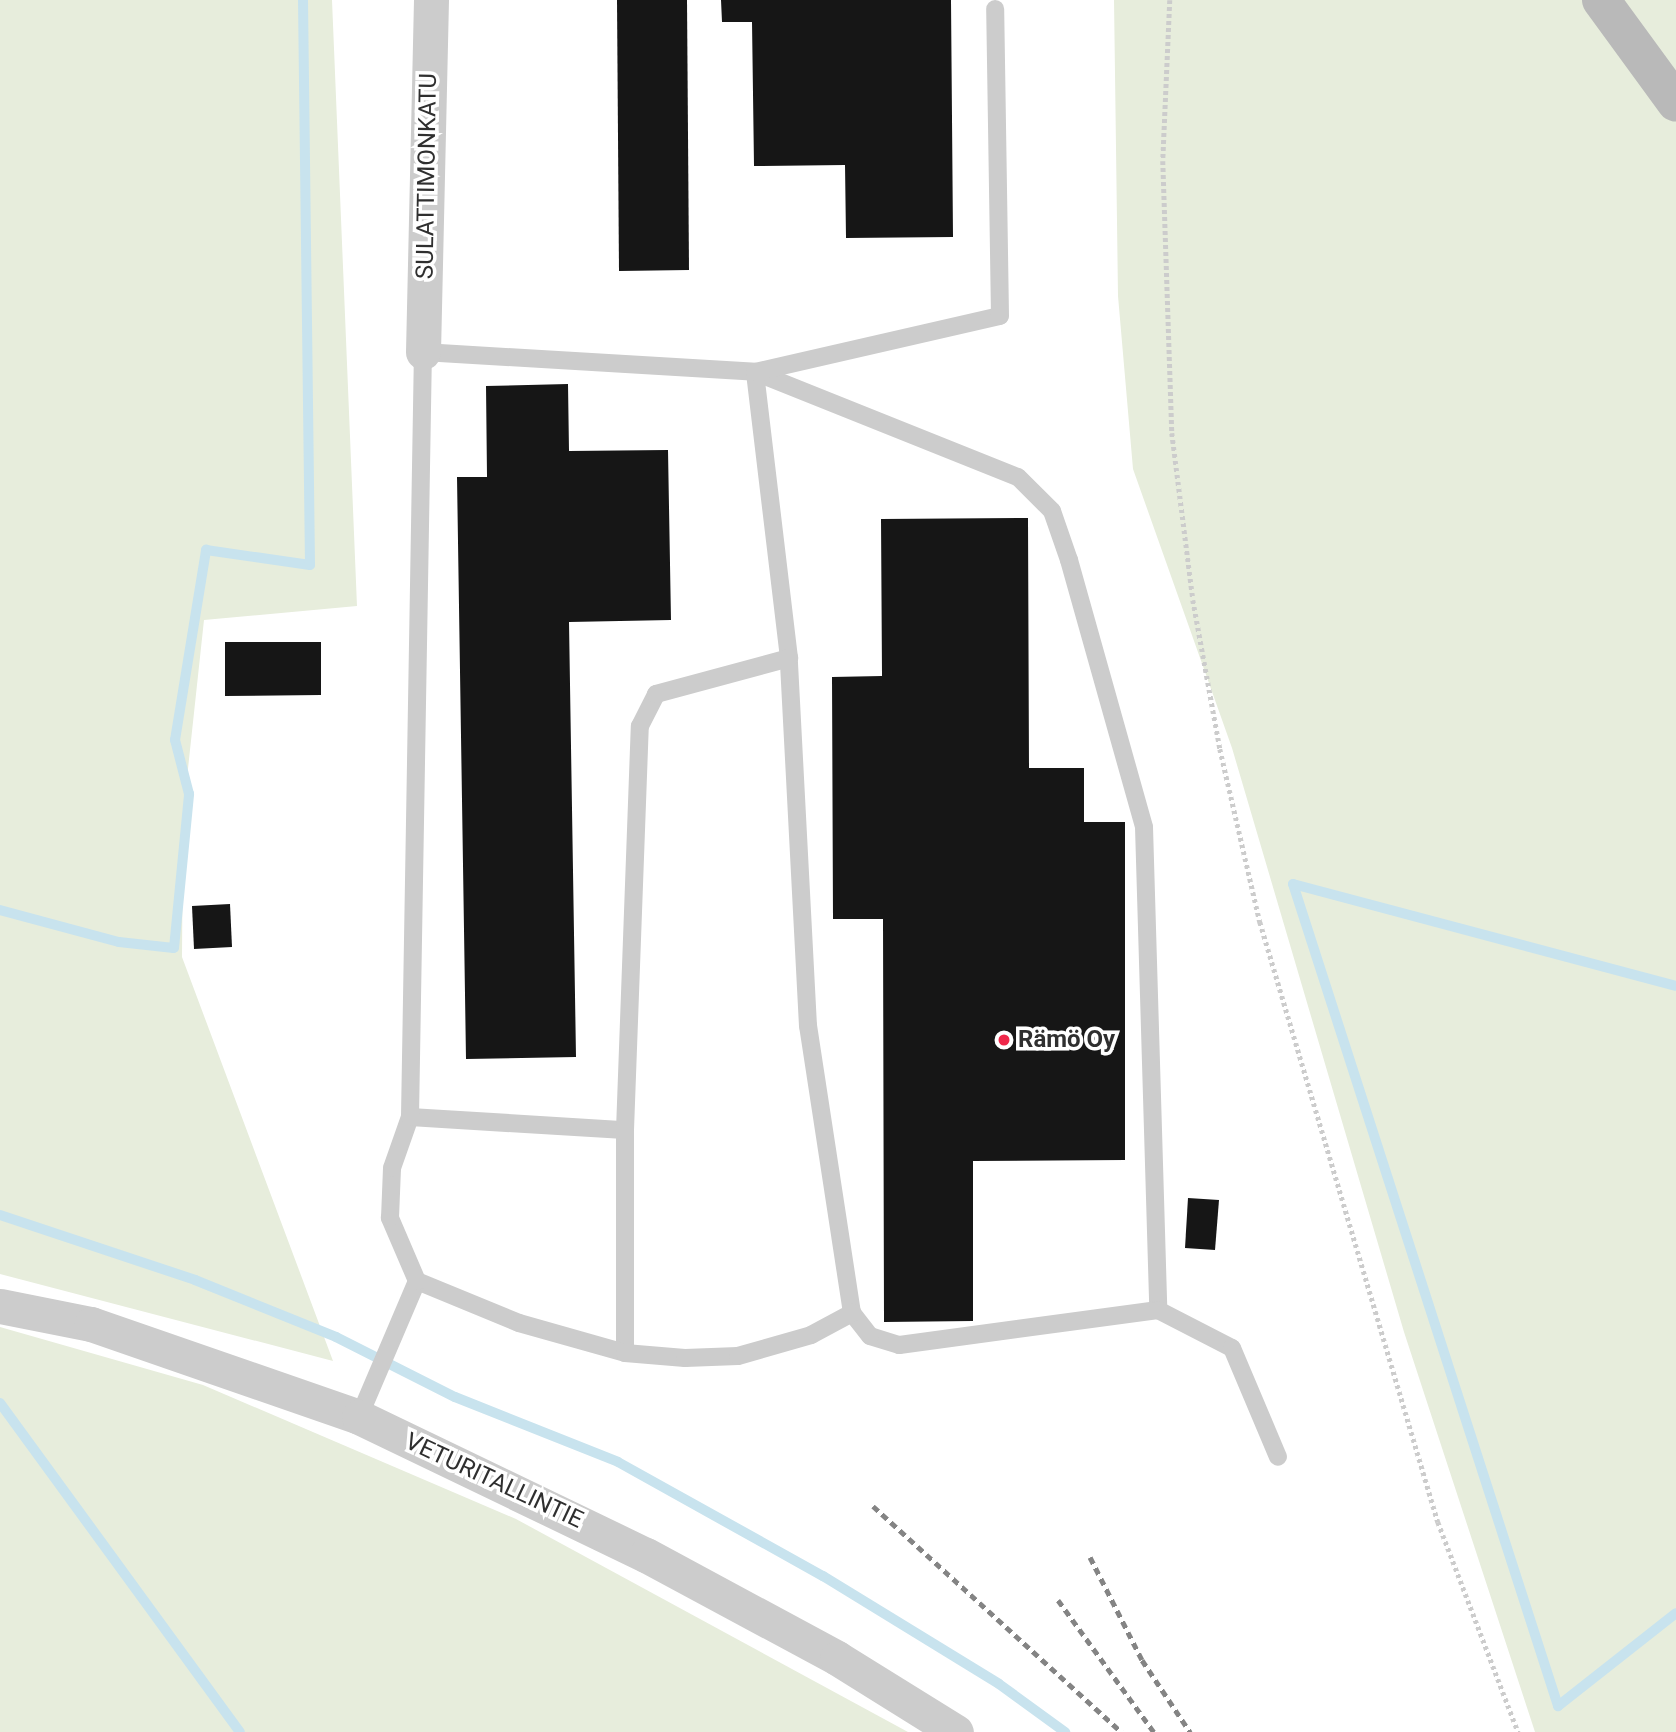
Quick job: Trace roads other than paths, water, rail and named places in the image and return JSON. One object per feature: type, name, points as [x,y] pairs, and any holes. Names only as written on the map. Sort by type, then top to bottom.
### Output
[{"type":"street","name":"SULATTIMONKATU","points":[[423,352],[431,0]]},
{"type":"street","points":[[1601,0],[1676,103]]},
{"type":"street","name":"VETURITALLINTIE","points":[[0,1306],[91,1324],[359,1417],[646,1555],[837,1658],[956,1732]]},
{"type":"lane","points":[[852,1313],[811,1335],[738,1356],[685,1358],[625,1353],[519,1323],[417,1281],[390,1218],[392,1168],[410,1116],[423,352],[755,372],[1000,316],[995,9]]},
{"type":"lane","points":[[755,372],[789,658],[808,1026],[852,1313],[870,1336],[899,1345],[1158,1310],[1232,1348],[1278,1457]]},
{"type":"lane","points":[[755,372],[1018,477],[1052,511],[1069,560],[1144,827],[1158,1310]]},
{"type":"lane","points":[[625,1353],[625,1130],[640,726],[656,694],[789,658]]},
{"type":"lane","points":[[410,1116],[625,1130]]},
{"type":"lane","points":[[359,1417],[417,1281]]},
{"type":"waterway","points":[[0,910],[119,942],[174,948],[189,794],[175,740],[206,550],[310,565],[303,0]]},
{"type":"waterway","points":[[1293,884],[1558,1706],[1676,1613]]},
{"type":"waterway","points":[[1293,884],[1676,986]]},
{"type":"waterway","points":[[0,1215],[195,1280],[336,1337],[455,1397],[618,1462],[823,1576],[999,1684],[1065,1732]]},
{"type":"waterway","points":[[0,1403],[240,1732]]},
{"type":"railway","points":[[873,1506],[1121,1732]]},
{"type":"railway","points":[[1090,1557],[1142,1660],[1190,1732]]},
{"type":"railway","points":[[1058,1600],[1154,1732]]},
{"type":"place","name":"Rämö Oy","points":[[1004,1040]]}]
